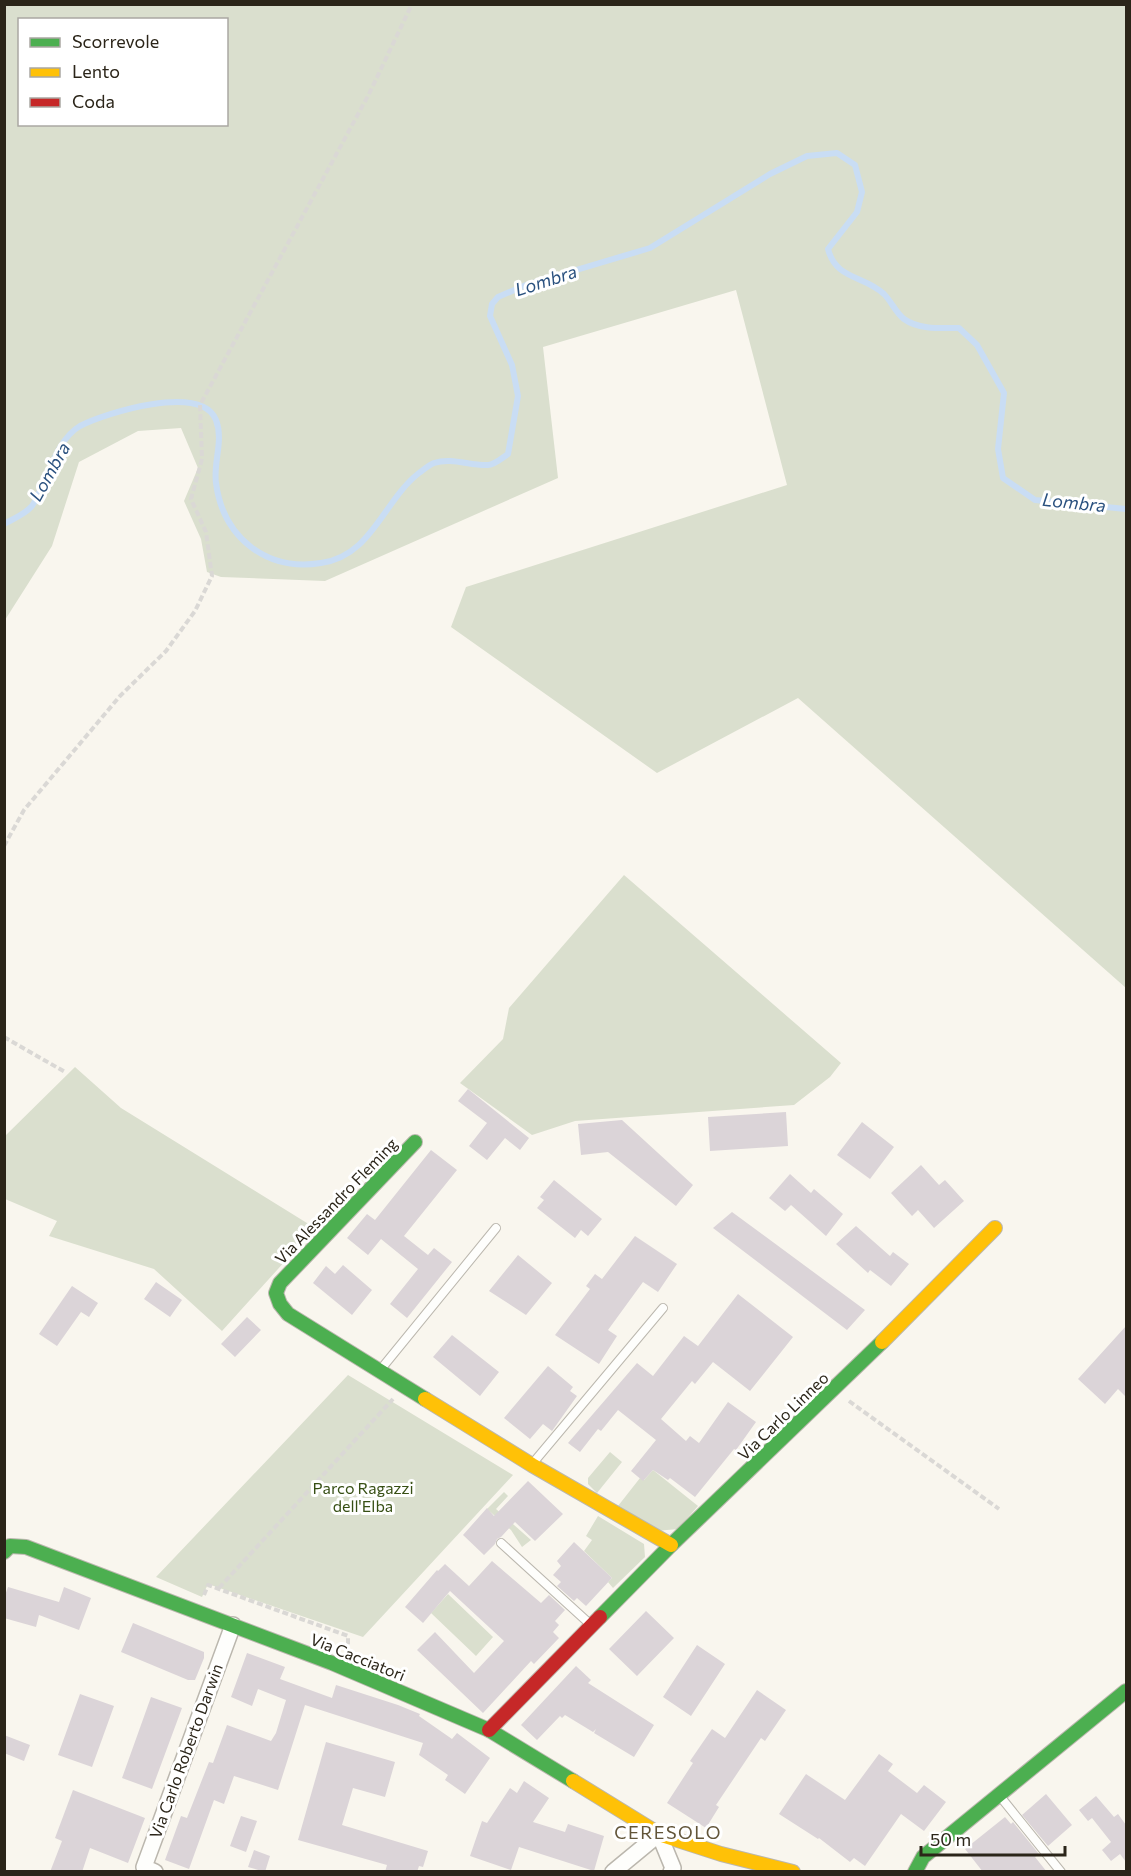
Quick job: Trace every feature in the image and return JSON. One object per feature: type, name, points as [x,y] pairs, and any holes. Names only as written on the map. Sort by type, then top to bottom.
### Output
[{"type":"street","name":"Via Alessandro Fleming","points":[[415,1142],[280,1283],[276,1293],[280,1304],[288,1314],[532,1465],[671,1545]]},
{"type":"street","name":"Via Carlo Linneo","points":[[489,1730],[671,1545],[834,1390],[995,1228]]},
{"type":"street","name":"Via Cacciatori","points":[[4,1552],[10,1546],[26,1547],[341,1667],[489,1730],[659,1834],[722,1854],[793,1872]]},
{"type":"street","name":"Via Carlo Roberto Darwin","points":[[155,1872],[144,1867],[232,1625]]},
{"type":"street","points":[[915,1872],[923,1857],[1126,1691]]},
{"type":"street","points":[[613,1872],[659,1834],[674,1868],[671,1872]]},
{"type":"lane","points":[[380,1370],[496,1228]]},
{"type":"lane","points":[[532,1465],[663,1308]]},
{"type":"lane","points":[[501,1543],[592,1626]]},
{"type":"lane","points":[[998,1794],[1061,1872]]},
{"type":"path","points":[[4,846],[24,810],[120,696],[166,651],[195,611],[213,576],[206,532],[191,499],[202,459],[200,405],[369,94],[412,4]]},
{"type":"path","points":[[4,1037],[65,1072]]},
{"type":"path","points":[[341,1667],[349,1645],[348,1636],[219,1588],[405,1385]]},
{"type":"path","points":[[834,1390],[999,1509]]},
{"type":"green space","points":[[5,4],[1126,5],[1126,988],[798,698],[657,773],[451,627],[466,587],[787,485],[736,290],[543,347],[558,478],[325,581],[221,577],[207,572],[201,539],[184,501],[198,468],[181,428],[138,431],[79,462],[52,546],[5,620]]},
{"type":"green space","points":[[624,875],[841,1063],[830,1077],[794,1105],[575,1121],[532,1135],[460,1083],[503,1039],[509,1008]]},
{"type":"green space","points":[[75,1067],[121,1108],[315,1228],[222,1331],[154,1269],[49,1236],[57,1221],[5,1199],[5,1136]]},
{"type":"green space","name":"Parco Ragazzi dell'Elba","points":[[348,1375],[513,1475],[363,1637],[208,1584],[202,1597],[156,1577]]},
{"type":"green space","points":[[610,1452],[622,1462],[597,1493],[588,1484],[588,1478]]},
{"type":"green space","points":[[653,1470],[698,1506],[678,1529],[656,1531],[618,1506],[640,1478],[644,1480]]},
{"type":"green space","points":[[504,1492],[508,1496],[496,1509],[531,1540],[522,1547],[511,1530],[487,1509]]},
{"type":"green space","points":[[598,1516],[644,1544],[645,1557],[613,1588],[608,1582],[612,1578],[584,1551],[592,1540],[586,1536]]},
{"type":"green space","points":[[448,1594],[493,1637],[476,1656],[431,1613]]},
{"type":"building","points":[[468,1089],[529,1138],[520,1150],[505,1138],[487,1160],[469,1146],[487,1123],[458,1101]]},
{"type":"building","points":[[786,1112],[788,1146],[710,1151],[708,1117]]},
{"type":"building","points":[[622,1120],[693,1185],[676,1206],[608,1152],[581,1155],[578,1124]]},
{"type":"building","points":[[862,1122],[894,1147],[870,1179],[837,1155]]},
{"type":"building","points":[[431,1150],[457,1170],[404,1236],[428,1255],[434,1248],[452,1262],[407,1318],[390,1304],[418,1269],[381,1239],[368,1255],[347,1238],[367,1214],[375,1220]]},
{"type":"building","points":[[921,1165],[939,1185],[945,1180],[964,1201],[934,1228],[918,1210],[912,1216],[891,1193]]},
{"type":"building","points":[[790,1174],[811,1193],[814,1189],[843,1214],[826,1236],[791,1205],[785,1211],[769,1198]]},
{"type":"building","points":[[554,1180],[602,1219],[588,1236],[581,1230],[575,1238],[537,1208],[544,1200],[540,1197]]},
{"type":"building","points":[[732,1212],[865,1310],[847,1330],[713,1228]]},
{"type":"building","points":[[856,1226],[890,1256],[893,1252],[909,1264],[891,1286],[870,1270],[868,1273],[836,1244]]},
{"type":"building","points":[[635,1236],[677,1264],[658,1292],[643,1282],[608,1330],[617,1336],[599,1364],[555,1335],[590,1289],[586,1286],[595,1274],[602,1279]]},
{"type":"building","points":[[518,1255],[552,1283],[526,1315],[489,1291]]},
{"type":"building","points":[[343,1265],[372,1290],[352,1315],[313,1283],[326,1266],[335,1274]]},
{"type":"building","points":[[156,1282],[182,1300],[170,1317],[144,1299]]},
{"type":"building","points":[[72,1286],[98,1303],[89,1317],[81,1312],[57,1346],[39,1334]]},
{"type":"building","points":[[738,1294],[793,1337],[750,1391],[713,1362],[695,1384],[692,1381],[661,1419],[686,1441],[690,1436],[699,1443],[728,1402],[756,1422],[736,1450],[734,1449],[695,1497],[670,1478],[668,1480],[653,1470],[643,1481],[631,1471],[656,1440],[618,1410],[601,1431],[598,1429],[580,1452],[568,1443],[637,1363],[653,1376],[684,1336],[698,1346]]},
{"type":"building","points":[[247,1317],[261,1330],[235,1357],[221,1344]]},
{"type":"building","points":[[1126,1326],[1126,1397],[1118,1389],[1105,1404],[1078,1379]]},
{"type":"building","points":[[452,1335],[499,1372],[480,1396],[433,1357]]},
{"type":"building","points":[[548,1366],[573,1387],[570,1391],[577,1396],[552,1431],[543,1424],[530,1439],[504,1418]]},
{"type":"building","points":[[528,1481],[563,1514],[535,1541],[515,1522],[484,1555],[463,1535],[487,1508],[494,1516]]},
{"type":"building","points":[[574,1542],[612,1578],[586,1606],[577,1598],[574,1601],[557,1586],[561,1582],[553,1575],[561,1566],[557,1561]]},
{"type":"building","points":[[492,1561],[541,1603],[549,1595],[565,1610],[555,1621],[559,1625],[553,1632],[559,1638],[534,1664],[531,1661],[483,1713],[417,1650],[435,1632],[474,1673],[504,1641],[450,1591],[423,1623],[405,1607],[445,1564],[469,1586]]},
{"type":"building","points":[[8,1587],[59,1602],[64,1587],[91,1598],[79,1630],[39,1615],[36,1627],[4,1618],[4,1598]]},
{"type":"building","points":[[646,1611],[674,1638],[637,1676],[609,1649]]},
{"type":"building","points":[[133,1623],[204,1652],[204,1658],[195,1680],[188,1680],[121,1652]]},
{"type":"building","points":[[697,1645],[725,1664],[691,1716],[663,1697]]},
{"type":"building","points":[[247,1653],[285,1667],[280,1679],[332,1698],[336,1685],[420,1714],[419,1716],[452,1739],[457,1733],[490,1758],[465,1794],[445,1780],[448,1775],[419,1755],[423,1743],[305,1705],[278,1790],[234,1776],[224,1804],[214,1800],[189,1869],[165,1860],[181,1816],[187,1818],[209,1762],[213,1763],[227,1725],[271,1741],[276,1733],[286,1700],[258,1689],[252,1706],[231,1697]]},
{"type":"building","points":[[576,1666],[591,1680],[588,1683],[654,1725],[634,1757],[594,1733],[596,1729],[593,1732],[565,1715],[562,1718],[560,1716],[537,1740],[521,1725]]},
{"type":"building","points":[[757,1690],[786,1710],[765,1741],[761,1738],[716,1805],[719,1807],[706,1828],[667,1803],[693,1763],[690,1761],[712,1729],[725,1738]]},
{"type":"building","points":[[80,1694],[114,1706],[92,1767],[58,1755]]},
{"type":"building","points":[[151,1697],[182,1708],[152,1789],[122,1778]]},
{"type":"building","points":[[4,1735],[30,1745],[24,1761],[4,1753]]},
{"type":"building","points":[[326,1742],[395,1762],[385,1797],[353,1788],[342,1825],[428,1851],[423,1867],[419,1866],[417,1872],[385,1872],[387,1865],[298,1840]]},
{"type":"building","points":[[879,1754],[893,1764],[888,1771],[917,1793],[924,1785],[946,1802],[924,1831],[901,1814],[865,1866],[854,1858],[850,1862],[819,1838],[779,1814],[806,1774],[845,1800]]},
{"type":"building","points":[[524,1781],[549,1798],[533,1822],[565,1832],[568,1824],[604,1836],[594,1871],[519,1847],[511,1870],[470,1856],[482,1821],[487,1823],[510,1788],[517,1793]]},
{"type":"building","points":[[73,1790],[145,1818],[128,1863],[90,1848],[82,1872],[50,1872],[62,1841],[55,1838]]},
{"type":"building","points":[[1046,1794],[1072,1825],[1048,1846],[1022,1815]]},
{"type":"building","points":[[1096,1796],[1114,1817],[1118,1814],[1126,1825],[1126,1862],[1120,1854],[1111,1861],[1102,1850],[1111,1842],[1092,1818],[1088,1821],[1079,1810]]},
{"type":"building","points":[[241,1816],[257,1821],[246,1852],[230,1846]]},
{"type":"building","points":[[1005,1817],[1011,1824],[1013,1822],[1039,1854],[1035,1857],[1047,1872],[983,1872],[965,1849]]},
{"type":"building","points":[[254,1850],[270,1856],[265,1872],[248,1867]]},
{"type":"waterway","name":"Lombra","points":[[4,524],[28,510],[32,505],[61,446],[73,431],[92,420],[110,414],[152,404],[173,402],[192,404],[207,409],[216,420],[219,444],[215,475],[220,502],[228,520],[250,547],[282,562],[321,563],[338,558],[353,550],[365,539],[407,485],[430,465],[441,461],[490,465],[508,454],[518,396],[512,365],[490,316],[492,304],[498,297],[526,285],[650,248],[770,174],[807,156],[837,153],[855,165],[862,192],[857,212],[828,249],[832,259],[844,272],[868,283],[884,294],[901,316],[910,323],[931,328],[959,328],[977,345],[1004,393],[998,449],[1003,478],[1035,500],[1126,509]]},
{"type":"traffic: fast","points":[[415,1142],[280,1283],[276,1293],[280,1304],[288,1314],[425,1399]]},
{"type":"traffic: fast","points":[[600,1617],[671,1545],[882,1342]]},
{"type":"traffic: fast","points":[[4,1552],[10,1546],[26,1547],[332,1663],[489,1730],[573,1781]]},
{"type":"traffic: fast","points":[[915,1872],[923,1857],[1126,1691]]},
{"type":"traffic: slow","points":[[882,1342],[995,1228]]},
{"type":"traffic: slow","points":[[425,1399],[532,1465],[671,1545]]},
{"type":"traffic: slow","points":[[573,1781],[659,1834],[721,1854],[793,1872]]},
{"type":"traffic: jam","points":[[489,1730],[600,1617]]},
{"type":"district","name":"CERESOLO","points":[[668,1833]]}]
